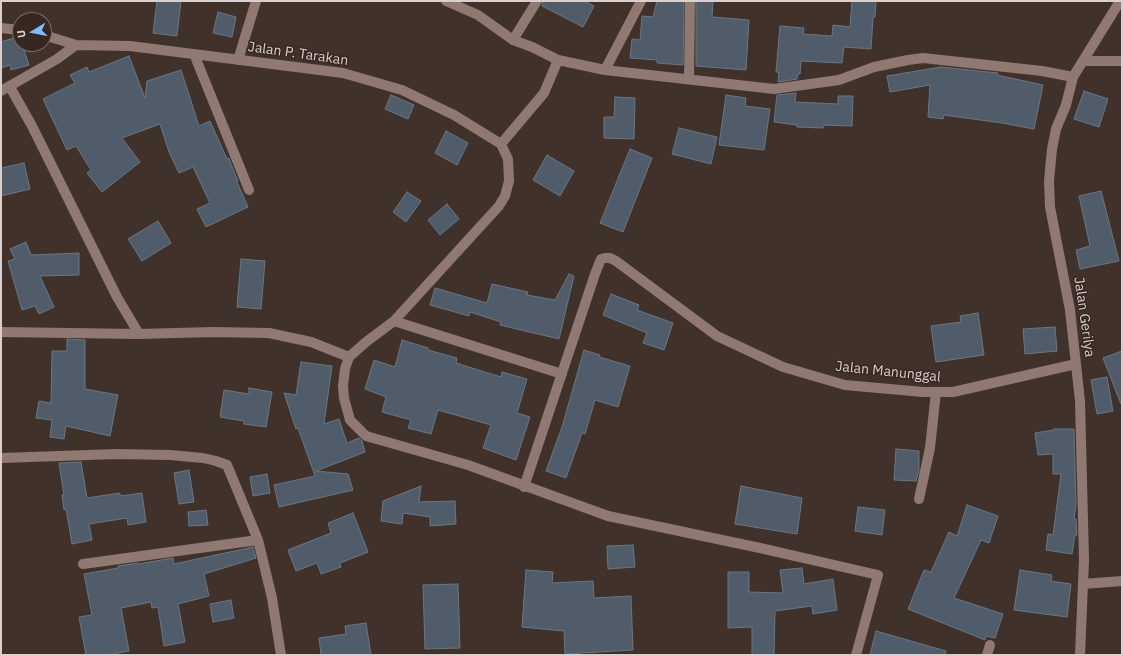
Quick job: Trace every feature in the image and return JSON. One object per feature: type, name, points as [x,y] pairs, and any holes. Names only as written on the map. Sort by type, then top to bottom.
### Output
[{"type":"street","points":[[238,60],[256,1]]},
{"type":"street","points":[[446,1],[478,15],[513,40],[532,47],[558,60],[605,70],[774,89],[840,80],[874,67],[923,58],[1042,71],[1073,77]]},
{"type":"street","points":[[513,40],[537,1]]},
{"type":"street","points":[[605,70],[641,1]]},
{"type":"street","points":[[689,79],[690,1]]},
{"type":"street","name":"Jalan Gerilya","points":[[1080,655],[1084,560],[1080,401],[1070,310],[1050,208],[1048,181],[1056,129],[1066,105],[1073,77],[1120,1]]},
{"type":"street","points":[[1,28],[12,29]]},
{"type":"street","name":"Jalan P. Tarakan","points":[[52,38],[76,45],[130,46],[342,73],[402,90],[454,115],[501,144]]},
{"type":"street","points":[[76,45],[5,89],[32,126],[118,297],[139,334]]},
{"type":"street","points":[[194,54],[249,190]]},
{"type":"street","points":[[558,60],[544,93],[501,144],[508,159],[509,181],[505,196],[499,206],[394,321],[349,357],[344,375],[343,386],[344,398],[350,420],[366,436],[468,465],[524,487],[608,516],[878,575],[856,655]]},
{"type":"street","points":[[1084,61],[1122,61]]},
{"type":"street","name":"Jalan Manunggal","points":[[562,374],[595,274],[602,259],[605,258],[610,258],[627,268],[716,336],[783,368],[845,385],[953,392],[1076,364]]},
{"type":"street","points":[[394,321],[562,374],[524,487]]},
{"type":"street","points":[[1,332],[139,334],[213,332],[269,333],[311,342],[349,357]]},
{"type":"street","points":[[919,499],[930,448],[936,392]]},
{"type":"street","points":[[1,458],[132,454],[170,455],[216,461],[227,465],[258,540],[272,598],[281,655]]},
{"type":"street","points":[[83,564],[258,540]]},
{"type":"street","points":[[1083,584],[1122,581]]},
{"type":"street","points":[[986,655],[990,645]]},
{"type":"building","points":[[157,1],[181,1],[177,36],[153,33]]},
{"type":"building","points":[[543,1],[584,1],[594,6],[583,27],[542,6]]},
{"type":"building","points":[[657,1],[684,1],[683,65],[657,63],[657,60],[630,58],[632,39],[640,40],[642,16],[653,17]]},
{"type":"building","points":[[696,1],[713,1],[712,17],[749,20],[746,70],[696,66]]},
{"type":"building","points":[[852,1],[876,1],[875,17],[873,17],[871,49],[844,47],[842,63],[801,61],[800,74],[798,74],[797,79],[778,82],[779,72],[776,72],[780,26],[804,28],[803,34],[832,36],[833,25],[850,27]]},
{"type":"building","points":[[218,12],[236,17],[232,37],[213,33]]},
{"type":"building","points":[[12,39],[12,52],[25,52],[29,65],[11,70],[10,65],[1,68],[1,42]]},
{"type":"building","points":[[129,56],[145,98],[147,81],[181,70],[199,126],[210,121],[227,159],[229,158],[238,181],[237,182],[248,207],[206,227],[197,209],[210,203],[193,167],[179,173],[169,152],[160,124],[122,138],[140,162],[102,192],[87,173],[91,170],[76,146],[67,150],[43,99],[75,83],[70,75],[87,67],[89,72]]},
{"type":"building","points":[[941,67],[998,73],[997,75],[1043,85],[1034,129],[944,115],[943,119],[928,117],[930,85],[890,92],[887,76]]},
{"type":"building","points":[[1084,91],[1108,99],[1099,127],[1074,119]]},
{"type":"building","points":[[796,93],[795,102],[838,104],[838,96],[853,96],[852,126],[824,125],[823,128],[797,127],[797,125],[774,122],[777,95]]},
{"type":"building","points":[[391,95],[414,105],[408,119],[385,109]]},
{"type":"building","points":[[726,95],[746,98],[745,106],[770,109],[764,150],[719,145]]},
{"type":"building","points":[[615,97],[635,98],[634,139],[604,138],[604,117],[614,117]]},
{"type":"building","points":[[679,128],[717,137],[711,164],[672,154]]},
{"type":"building","points":[[446,131],[468,143],[457,165],[435,153]]},
{"type":"building","points":[[630,149],[652,158],[623,232],[600,223]]},
{"type":"building","points":[[547,155],[574,171],[560,196],[533,180]]},
{"type":"building","points":[[24,163],[30,189],[1,196],[1,168]]},
{"type":"building","points":[[1101,191],[1119,261],[1080,269],[1076,250],[1090,246],[1079,196]]},
{"type":"building","points":[[407,192],[421,201],[406,222],[393,212]]},
{"type":"building","points":[[447,204],[459,219],[440,235],[428,220]]},
{"type":"building","points":[[158,221],[171,243],[142,261],[128,239]]},
{"type":"building","points":[[26,242],[31,255],[79,253],[79,275],[40,276],[54,307],[39,314],[35,306],[22,310],[8,261],[15,259],[10,249]]},
{"type":"building","points":[[241,259],[265,261],[261,309],[237,307]]},
{"type":"building","points":[[569,274],[574,276],[559,339],[500,325],[501,322],[470,312],[469,316],[430,305],[435,288],[487,303],[492,284],[528,292],[527,295],[555,300]]},
{"type":"building","points":[[611,294],[639,305],[637,310],[673,323],[664,350],[643,343],[647,333],[603,315]]},
{"type":"building","points":[[978,313],[984,355],[936,362],[931,326],[961,322],[960,316]]},
{"type":"building","points":[[1055,327],[1057,351],[1025,354],[1023,329]]},
{"type":"building","points":[[67,339],[85,340],[85,389],[118,395],[110,436],[66,426],[64,439],[50,437],[52,420],[36,418],[39,401],[51,403],[52,351],[67,351]]},
{"type":"building","points":[[402,340],[428,348],[428,350],[457,358],[456,363],[501,377],[502,372],[527,379],[517,413],[530,417],[516,460],[483,448],[491,425],[438,410],[431,434],[408,428],[411,420],[382,412],[386,397],[365,389],[374,360],[395,367]]},
{"type":"building","points":[[584,350],[600,355],[599,357],[630,366],[618,407],[595,400],[585,434],[582,433],[566,478],[546,471],[562,427]]},
{"type":"building","points":[[1122,351],[1122,404],[1121,404],[1103,358]]},
{"type":"building","points":[[301,362],[332,366],[324,424],[339,419],[347,443],[359,438],[362,441],[365,452],[316,471],[348,474],[353,490],[279,507],[274,485],[315,476],[298,428],[296,429],[284,393],[296,395]]},
{"type":"building","points":[[1107,377],[1113,411],[1097,414],[1091,380]]},
{"type":"building","points":[[249,388],[272,392],[266,427],[244,424],[244,421],[220,417],[224,390],[249,394]]},
{"type":"building","points":[[1054,429],[1074,429],[1076,504],[1074,519],[1076,519],[1077,535],[1075,535],[1072,554],[1046,550],[1048,534],[1053,535],[1061,474],[1053,474],[1053,454],[1038,455],[1035,433]]},
{"type":"building","points":[[896,449],[919,451],[919,470],[916,481],[894,480]]},
{"type":"building","points":[[81,462],[87,498],[120,493],[120,496],[142,493],[146,522],[128,525],[127,518],[89,524],[92,540],[72,544],[66,509],[64,510],[62,495],[64,495],[59,463]]},
{"type":"building","points":[[189,470],[194,502],[179,504],[174,473]]},
{"type":"building","points":[[267,474],[270,493],[253,496],[250,477]]},
{"type":"building","points":[[421,486],[419,502],[455,501],[456,524],[430,526],[430,517],[403,513],[402,524],[381,521],[383,501]]},
{"type":"building","points":[[741,486],[802,498],[797,534],[735,524]]},
{"type":"building","points":[[967,505],[998,516],[989,543],[981,540],[954,598],[1003,614],[995,638],[986,636],[985,640],[908,609],[924,570],[931,572],[949,532],[957,536]]},
{"type":"building","points":[[858,507],[885,510],[882,535],[855,531]]},
{"type":"building","points":[[206,510],[208,525],[189,526],[188,512]]},
{"type":"building","points":[[353,513],[368,552],[340,563],[341,567],[321,574],[317,563],[296,571],[288,550],[331,533],[328,523]]},
{"type":"building","points":[[633,545],[635,567],[608,569],[607,546]]},
{"type":"building","points":[[253,547],[256,558],[204,574],[209,596],[178,604],[185,642],[164,646],[158,607],[152,608],[151,602],[121,608],[129,651],[108,655],[86,655],[79,617],[92,615],[84,574],[118,568],[118,566],[173,558],[174,564]]},
{"type":"building","points":[[802,568],[804,584],[833,579],[837,610],[813,614],[812,606],[775,611],[774,655],[752,655],[752,627],[728,628],[728,572],[749,572],[749,592],[783,593],[780,570]]},
{"type":"building","points":[[526,570],[553,572],[552,583],[593,581],[594,598],[631,596],[633,650],[565,654],[564,631],[522,627]]},
{"type":"building","points":[[1020,570],[1052,575],[1051,581],[1071,584],[1067,617],[1014,610]]},
{"type":"building","points":[[458,584],[460,648],[425,649],[423,585]]},
{"type":"building","points":[[231,600],[234,618],[213,622],[210,604]]},
{"type":"building","points":[[366,623],[371,655],[321,655],[319,638],[346,634],[345,626]]},
{"type":"building","points":[[876,631],[946,651],[945,655],[870,655]]}]
